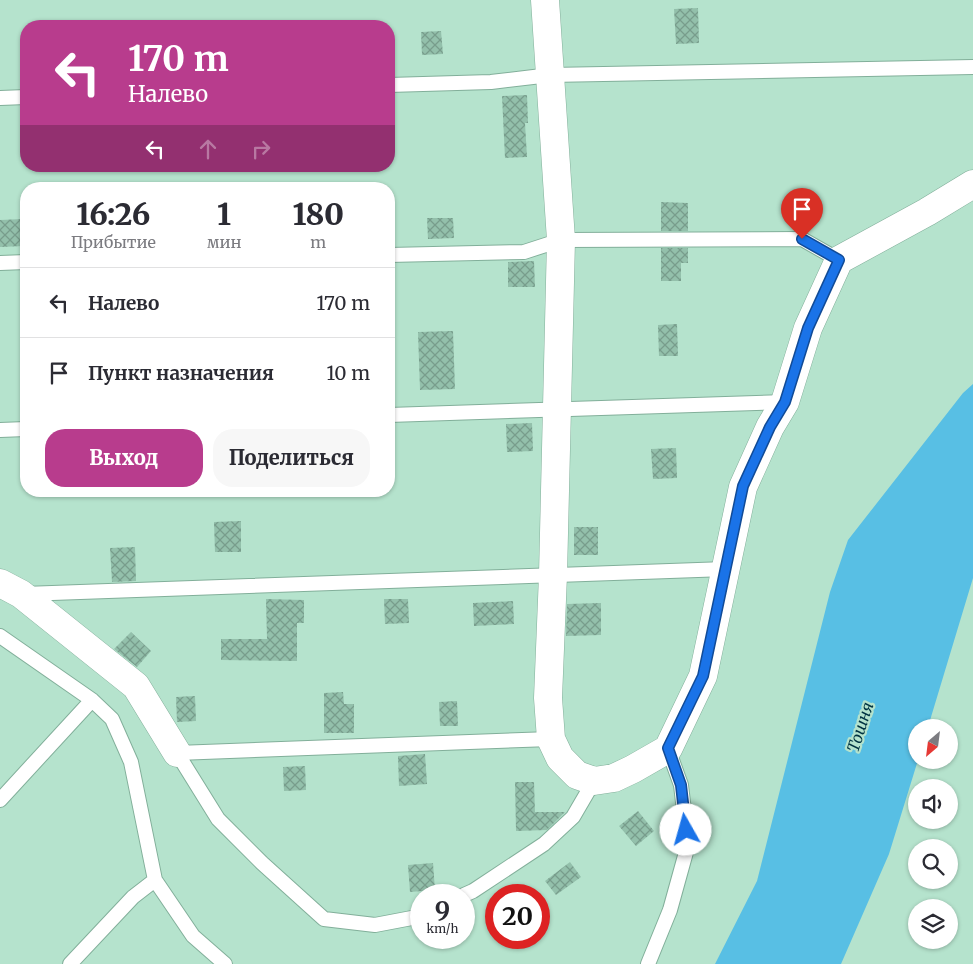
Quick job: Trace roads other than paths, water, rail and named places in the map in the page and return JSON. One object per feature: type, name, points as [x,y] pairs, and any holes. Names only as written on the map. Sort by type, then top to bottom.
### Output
[{"type":"street","points":[[545,0],[561,240],[558,408],[548,698],[551,739],[560,758],[577,775],[594,781],[614,778],[668,748],[703,676],[743,486],[770,427],[785,402],[808,328],[839,260],[928,212],[973,184]]},
{"type":"street","points":[[10,588],[136,686],[177,752]]},
{"type":"lane","points":[[395,85],[491,82],[550,75],[973,67]]},
{"type":"lane","points":[[0,98],[20,97]]},
{"type":"lane","points":[[395,255],[524,252],[561,240],[802,239],[839,260]]},
{"type":"lane","points":[[0,263],[20,262]]},
{"type":"lane","points":[[395,415],[785,402]]},
{"type":"lane","points":[[0,430],[20,429]]},
{"type":"lane","points":[[10,588],[726,569]]},
{"type":"lane","points":[[0,636],[92,700],[112,719],[131,762],[155,880],[192,936],[225,964]]},
{"type":"lane","points":[[0,800],[92,700]]},
{"type":"lane","points":[[410,918],[375,925],[324,918],[262,863],[218,819],[177,752],[551,739]]},
{"type":"lane","points":[[648,964],[670,910],[688,845],[681,785],[668,748]]},
{"type":"lane","points":[[475,890],[544,844],[573,817],[594,781]]},
{"type":"lane","points":[[70,964],[133,897],[155,880]]},
{"type":"water","name":"Тошня","points":[[973,384],[973,578],[930,719],[908,719],[908,769],[915,769],[912,779],[908,779],[908,792],[889,854],[841,964],[715,964],[757,881],[830,592],[848,540],[963,393]]}]
